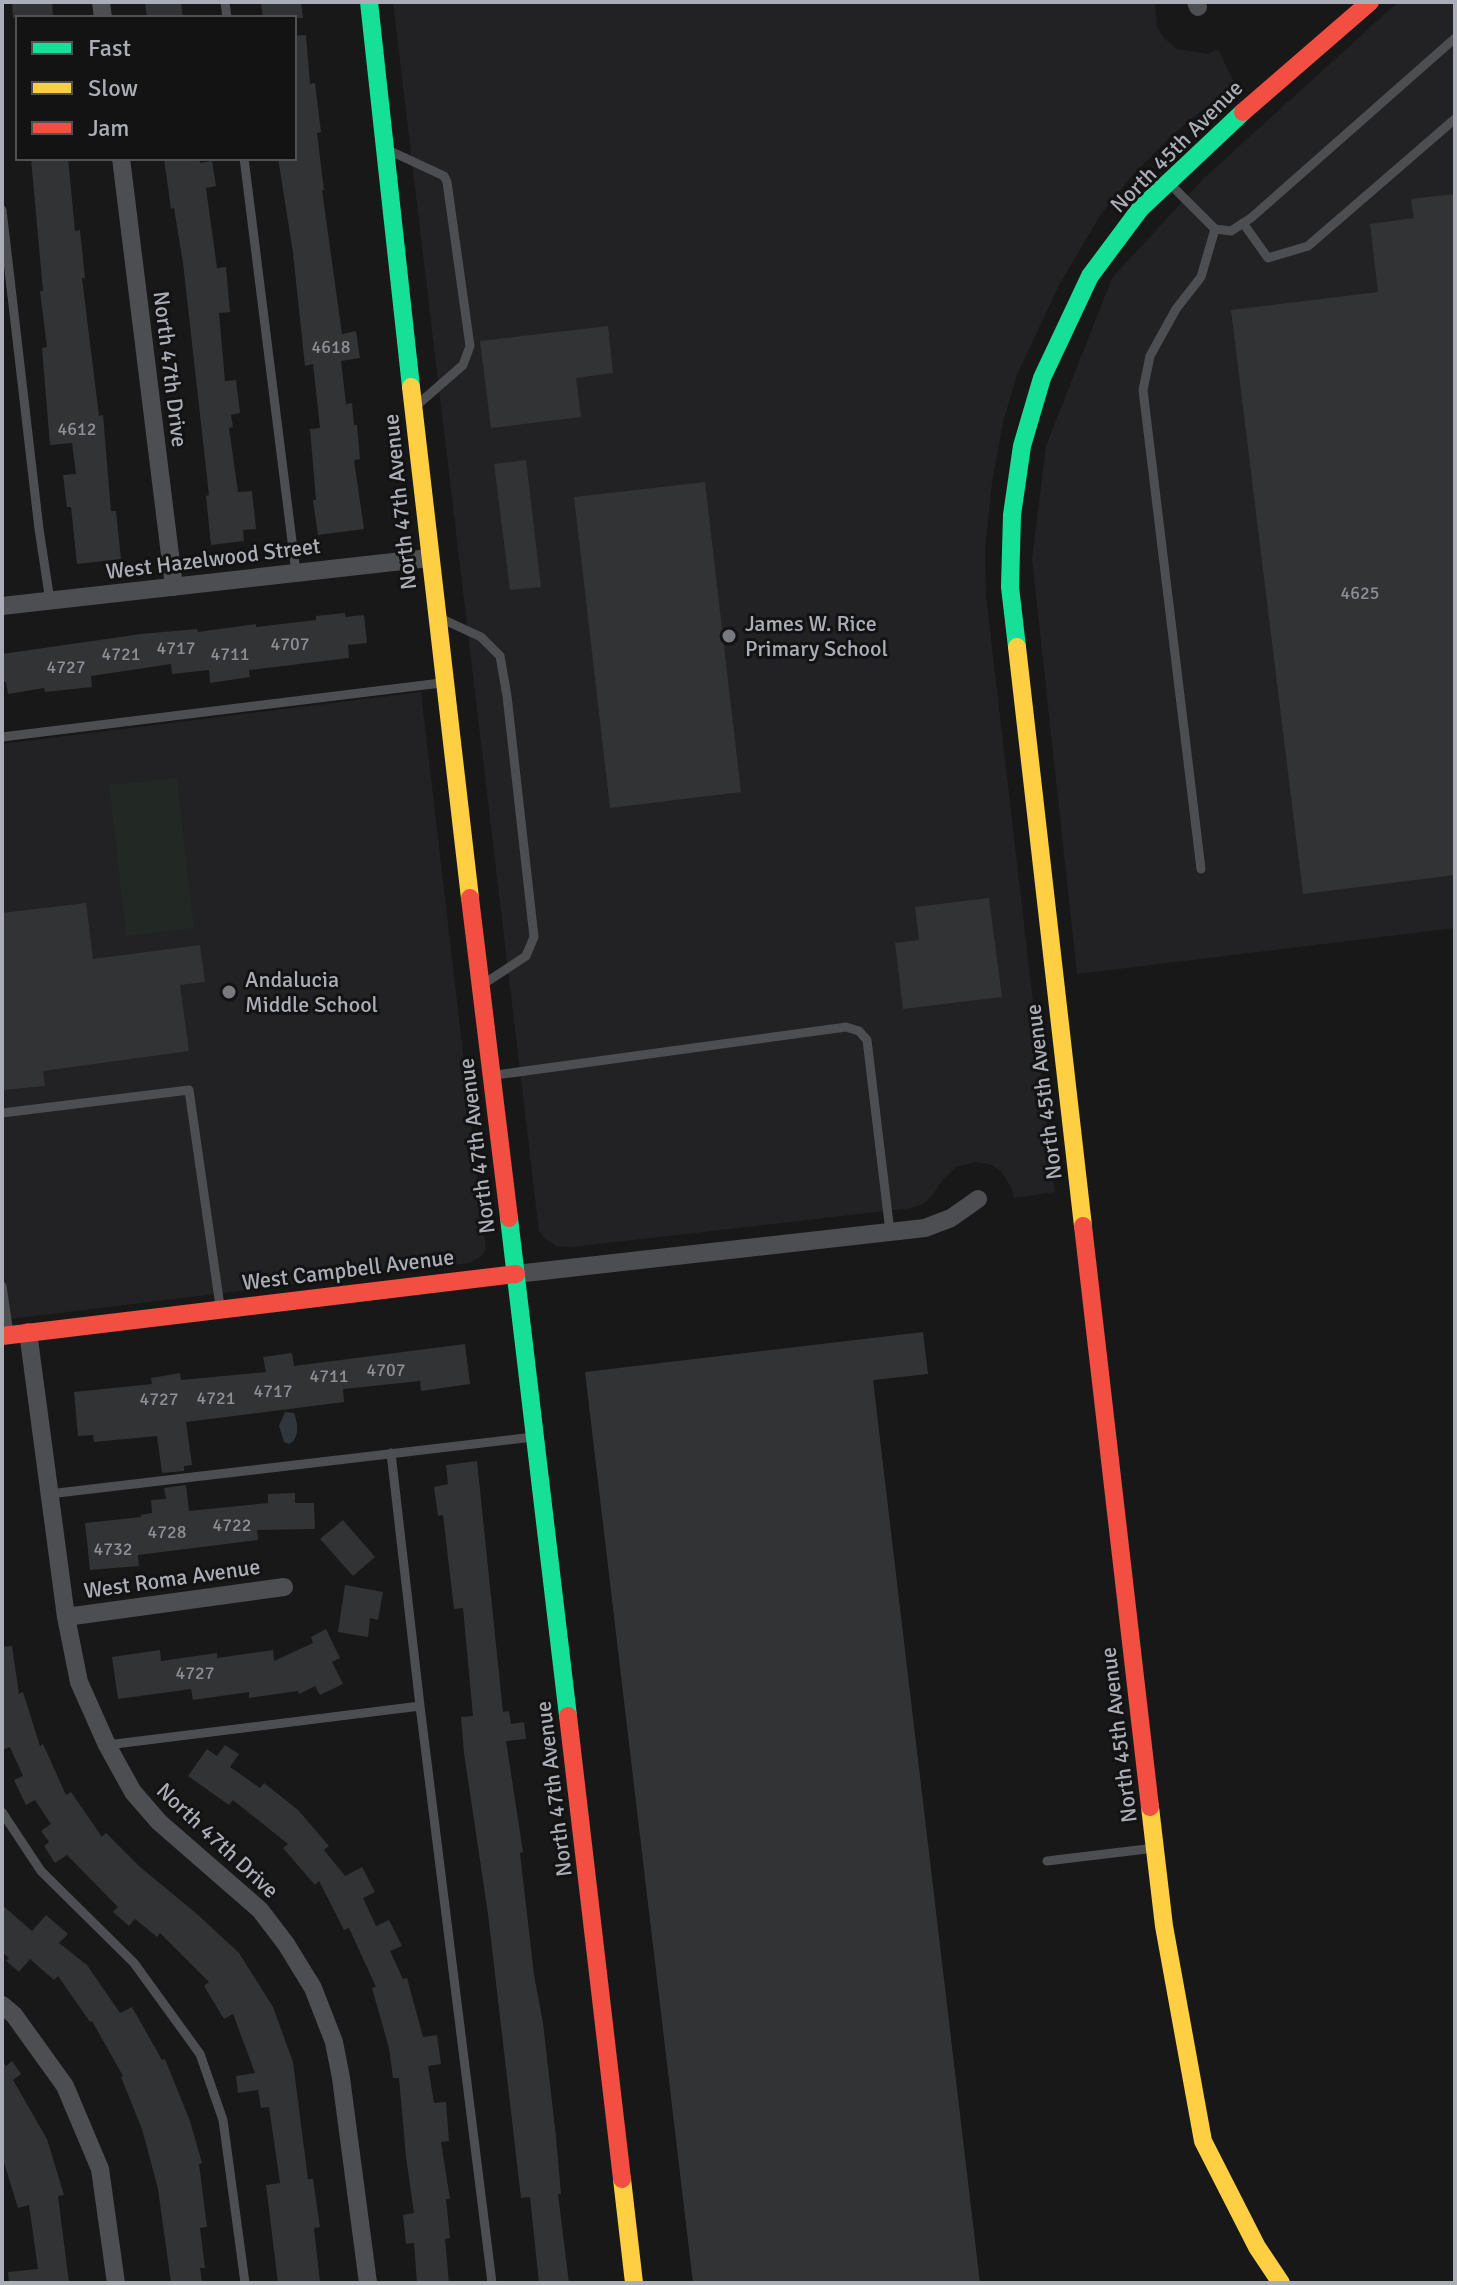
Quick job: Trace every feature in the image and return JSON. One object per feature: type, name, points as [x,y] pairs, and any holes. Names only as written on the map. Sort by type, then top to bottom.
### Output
[{"type":"street","name":"North 47th Avenue","points":[[369,2],[429,558],[536,1436],[634,2283]]},
{"type":"street","name":"North 45th Avenue","points":[[1281,2283],[1257,2247],[1203,2141],[1164,1926],[1010,587],[1012,515],[1022,446],[1042,378],[1090,276],[1140,209],[1167,182],[1215,136],[1370,2]]},
{"type":"street","name":"North 47th Drive","points":[[121,160],[174,587]]},
{"type":"street","name":"West Hazelwood Street","points":[[2,606],[429,558]]},
{"type":"street","name":"West Campbell Avenue","points":[[6,1336],[925,1228],[951,1218],[978,1199]]},
{"type":"street","name":"North 47th Drive","points":[[28,1332],[66,1617],[79,1682],[107,1745],[133,1792],[159,1822],[260,1910],[313,1988],[334,2042],[341,2078],[368,2283]]},
{"type":"street","name":"West Roma Avenue","points":[[66,1617],[284,1587]]},
{"type":"street","points":[[2,2005],[14,2015],[65,2086],[100,2169],[116,2283]]},
{"type":"lane","points":[[1167,182],[1215,229],[1231,231],[1455,38]]},
{"type":"lane","points":[[1243,223],[1268,258],[1308,246],[1455,119]]},
{"type":"lane","points":[[385,148],[444,176],[447,182],[470,346],[463,365],[413,408]]},
{"type":"lane","points":[[244,160],[296,573]]},
{"type":"lane","points":[[2,210],[50,601]]},
{"type":"lane","points":[[1201,869],[1143,390],[1150,356],[1176,309],[1201,277],[1215,229]]},
{"type":"lane","points":[[437,617],[481,637],[500,656],[507,696],[534,937],[526,956],[481,986]]},
{"type":"lane","points":[[2,737],[445,682]]},
{"type":"lane","points":[[492,1075],[846,1027],[859,1031],[867,1040],[890,1232]]},
{"type":"lane","points":[[2,1113],[189,1090],[220,1309]]},
{"type":"lane","points":[[2,1286],[6,1336]]},
{"type":"lane","points":[[49,1494],[536,1436]]},
{"type":"lane","points":[[391,1453],[492,2283]]},
{"type":"lane","points":[[107,1745],[420,1706]]},
{"type":"lane","points":[[2,1812],[41,1871],[134,1963],[200,2054],[223,2120],[245,2283]]},
{"type":"lane","points":[[1047,1861],[1156,1848]]},
{"type":"shaded area","name":"James W. Rice Primary School","points":[[393,2],[1155,2],[1157,27],[1177,49],[1208,54],[1218,49],[1235,84],[1173,134],[1131,177],[1101,214],[1059,285],[1017,375],[1003,422],[992,483],[985,551],[986,595],[1055,1192],[1014,1198],[1000,1170],[989,1164],[974,1162],[956,1167],[932,1196],[923,1204],[911,1208],[572,1247],[556,1246],[539,1231]]},
{"type":"shaded area","points":[[1398,2],[1455,2],[1455,928],[1077,974],[1032,559],[1046,446],[1112,278],[1203,179]]},
{"type":"shaded area","name":"Andalucia Middle School","points":[[421,692],[486,1250],[469,1263],[2,1320],[2,744]]},
{"type":"shaded area","points":[[177,778],[194,928],[126,936],[109,785]]},
{"type":"shaded area","points":[[285,1412],[294,1413],[297,1426],[295,1438],[289,1444],[284,1442],[279,1426]]},
{"type":"building","points":[[12,2],[52,2],[53,16],[13,18]]},
{"type":"building","points":[[145,2],[181,2],[183,16],[147,16]]},
{"type":"building","points":[[261,2],[301,2],[303,18],[263,16]]},
{"type":"building","points":[[306,35],[310,84],[315,83],[321,132],[317,133],[322,190],[342,334],[356,331],[360,358],[341,361],[346,404],[352,403],[354,425],[357,425],[360,459],[354,460],[364,529],[318,535],[310,429],[320,428],[313,364],[305,366],[293,253],[278,160],[296,160],[296,36]]},
{"type":"building","points":[[31,160],[68,160],[75,231],[80,230],[85,278],[82,278],[99,416],[103,415],[111,511],[116,511],[121,559],[77,564],[71,507],[67,507],[63,475],[76,474],[72,443],[50,445],[42,348],[47,347],[40,291],[43,291]]},
{"type":"building","points":[[164,160],[212,161],[216,186],[206,188],[217,268],[226,267],[230,312],[219,313],[225,381],[236,380],[240,413],[231,415],[233,427],[229,428],[238,492],[252,491],[256,529],[243,530],[244,541],[211,545],[206,496],[209,495],[183,263],[174,208],[171,209]]},
{"type":"building","points":[[1455,194],[1455,875],[1303,894],[1231,310],[1378,292],[1370,224],[1414,218],[1411,199]]},
{"type":"building","points":[[608,326],[613,373],[576,378],[581,417],[491,428],[480,341]]},
{"type":"building","points":[[526,460],[541,587],[510,590],[494,464]]},
{"type":"building","points":[[705,482],[741,792],[610,808],[574,497]]},
{"type":"building","points":[[345,613],[345,617],[364,615],[367,643],[348,645],[349,658],[249,670],[250,677],[210,683],[209,670],[172,674],[171,664],[91,676],[92,687],[45,692],[44,688],[8,694],[6,682],[2,682],[2,654],[141,634],[197,629],[198,632],[316,620],[316,616]]},
{"type":"building","points":[[989,898],[1002,997],[903,1009],[895,943],[919,940],[915,907]]},
{"type":"building","points":[[86,903],[93,959],[200,945],[205,982],[180,985],[189,1051],[43,1071],[45,1086],[2,1090],[2,913]]},
{"type":"building","points":[[923,1332],[928,1374],[873,1380],[980,2283],[693,2283],[585,1372]]},
{"type":"building","points":[[465,1344],[470,1384],[421,1391],[420,1381],[343,1389],[344,1402],[186,1422],[192,1465],[184,1466],[184,1471],[162,1473],[157,1436],[94,1442],[93,1435],[78,1436],[74,1392],[152,1384],[151,1378],[180,1373],[181,1380],[266,1372],[263,1357],[292,1353],[294,1366]]},
{"type":"building","points":[[477,1461],[503,1712],[509,1711],[511,1724],[524,1722],[526,1739],[506,1741],[523,1852],[520,1853],[534,1975],[543,2023],[569,2283],[539,2283],[530,2197],[521,2198],[488,1914],[464,1753],[461,1717],[473,1716],[463,1608],[454,1609],[443,1515],[438,1516],[434,1487],[448,1484],[446,1465]]},
{"type":"building","points":[[186,1485],[189,1511],[268,1503],[268,1494],[295,1493],[295,1503],[314,1503],[315,1529],[257,1530],[258,1540],[138,1555],[139,1566],[90,1570],[85,1523],[152,1513],[151,1500],[166,1499],[164,1488]]},
{"type":"building","points":[[343,1520],[375,1557],[353,1576],[320,1539]]},
{"type":"building","points":[[345,1585],[383,1592],[378,1620],[370,1618],[368,1637],[338,1632]]},
{"type":"building","points":[[326,1629],[340,1658],[332,1662],[343,1684],[320,1695],[315,1686],[299,1694],[298,1691],[249,1698],[249,1692],[193,1700],[191,1689],[118,1699],[112,1657],[160,1650],[161,1661],[217,1653],[217,1658],[273,1650],[274,1661],[313,1643],[311,1637]]},
{"type":"building","points":[[12,1646],[19,1694],[23,1692],[40,1746],[43,1744],[66,1795],[71,1792],[102,1837],[106,1833],[140,1867],[239,1953],[273,2007],[293,2062],[308,2179],[313,2179],[320,2227],[314,2228],[320,2283],[278,2283],[266,2185],[280,2183],[269,2107],[261,2108],[258,2090],[238,2093],[236,2076],[255,2073],[233,2014],[224,2019],[204,1986],[209,1982],[160,1933],[157,1937],[135,1919],[129,1926],[113,1912],[118,1907],[67,1855],[55,1863],[44,1846],[49,1842],[41,1831],[51,1824],[35,1800],[26,1805],[14,1780],[23,1776],[10,1747],[2,1750],[2,1647]]},
{"type":"building","points":[[225,1745],[239,1754],[230,1767],[260,1788],[264,1783],[298,1810],[329,1846],[324,1850],[345,1876],[362,1867],[375,1892],[363,1898],[376,1926],[389,1920],[402,1946],[390,1951],[403,1979],[407,1978],[423,2037],[437,2035],[441,2064],[428,2066],[434,2103],[446,2102],[449,2141],[441,2142],[450,2199],[446,2199],[450,2238],[445,2239],[449,2283],[417,2283],[414,2243],[406,2244],[403,2215],[414,2213],[399,2078],[393,2078],[389,2048],[372,1988],[376,1987],[349,1928],[344,1930],[319,1881],[315,1885],[283,1848],[288,1844],[233,1800],[229,1805],[188,1776],[207,1749],[217,1756]]},
{"type":"building","points":[[2,1905],[32,1931],[46,1915],[68,1934],[59,1943],[87,1965],[120,2013],[132,2007],[162,2060],[165,2059],[190,2121],[202,2163],[199,2164],[207,2227],[200,2228],[205,2268],[200,2268],[202,2283],[171,2283],[158,2189],[142,2129],[123,2076],[92,2021],[58,1976],[54,1980],[30,1959],[19,1972],[6,1961],[9,1958],[2,1952]]},
{"type":"building","points":[[2,2059],[6,2066],[12,2061],[21,2074],[13,2080],[47,2139],[64,2195],[58,2196],[69,2283],[9,2283],[8,2272],[38,2269],[29,2205],[18,2208],[2,2156]]},
{"type":"traffic: fast","points":[[369,2],[411,387]]},
{"type":"traffic: fast","points":[[1017,647],[1010,587],[1012,515],[1022,446],[1042,378],[1090,276],[1140,209],[1243,112]]},
{"type":"traffic: fast","points":[[509,1218],[568,1716]]},
{"type":"traffic: slow","points":[[411,387],[470,898]]},
{"type":"traffic: slow","points":[[1017,647],[1083,1226]]},
{"type":"traffic: slow","points":[[1150,1807],[1164,1926],[1203,2141],[1257,2247],[1281,2283]]},
{"type":"traffic: slow","points":[[622,2179],[634,2283]]},
{"type":"traffic: jam","points":[[1243,112],[1370,2]]},
{"type":"traffic: jam","points":[[470,898],[509,1218]]},
{"type":"traffic: jam","points":[[1083,1226],[1150,1807]]},
{"type":"traffic: jam","points":[[2,1336],[516,1274]]},
{"type":"traffic: jam","points":[[568,1716],[622,2179]]},
{"type":"place","name":"James W. Rice Primary School","points":[[729,636]]},
{"type":"place","name":"Andalucia Middle School","points":[[229,992]]}]
